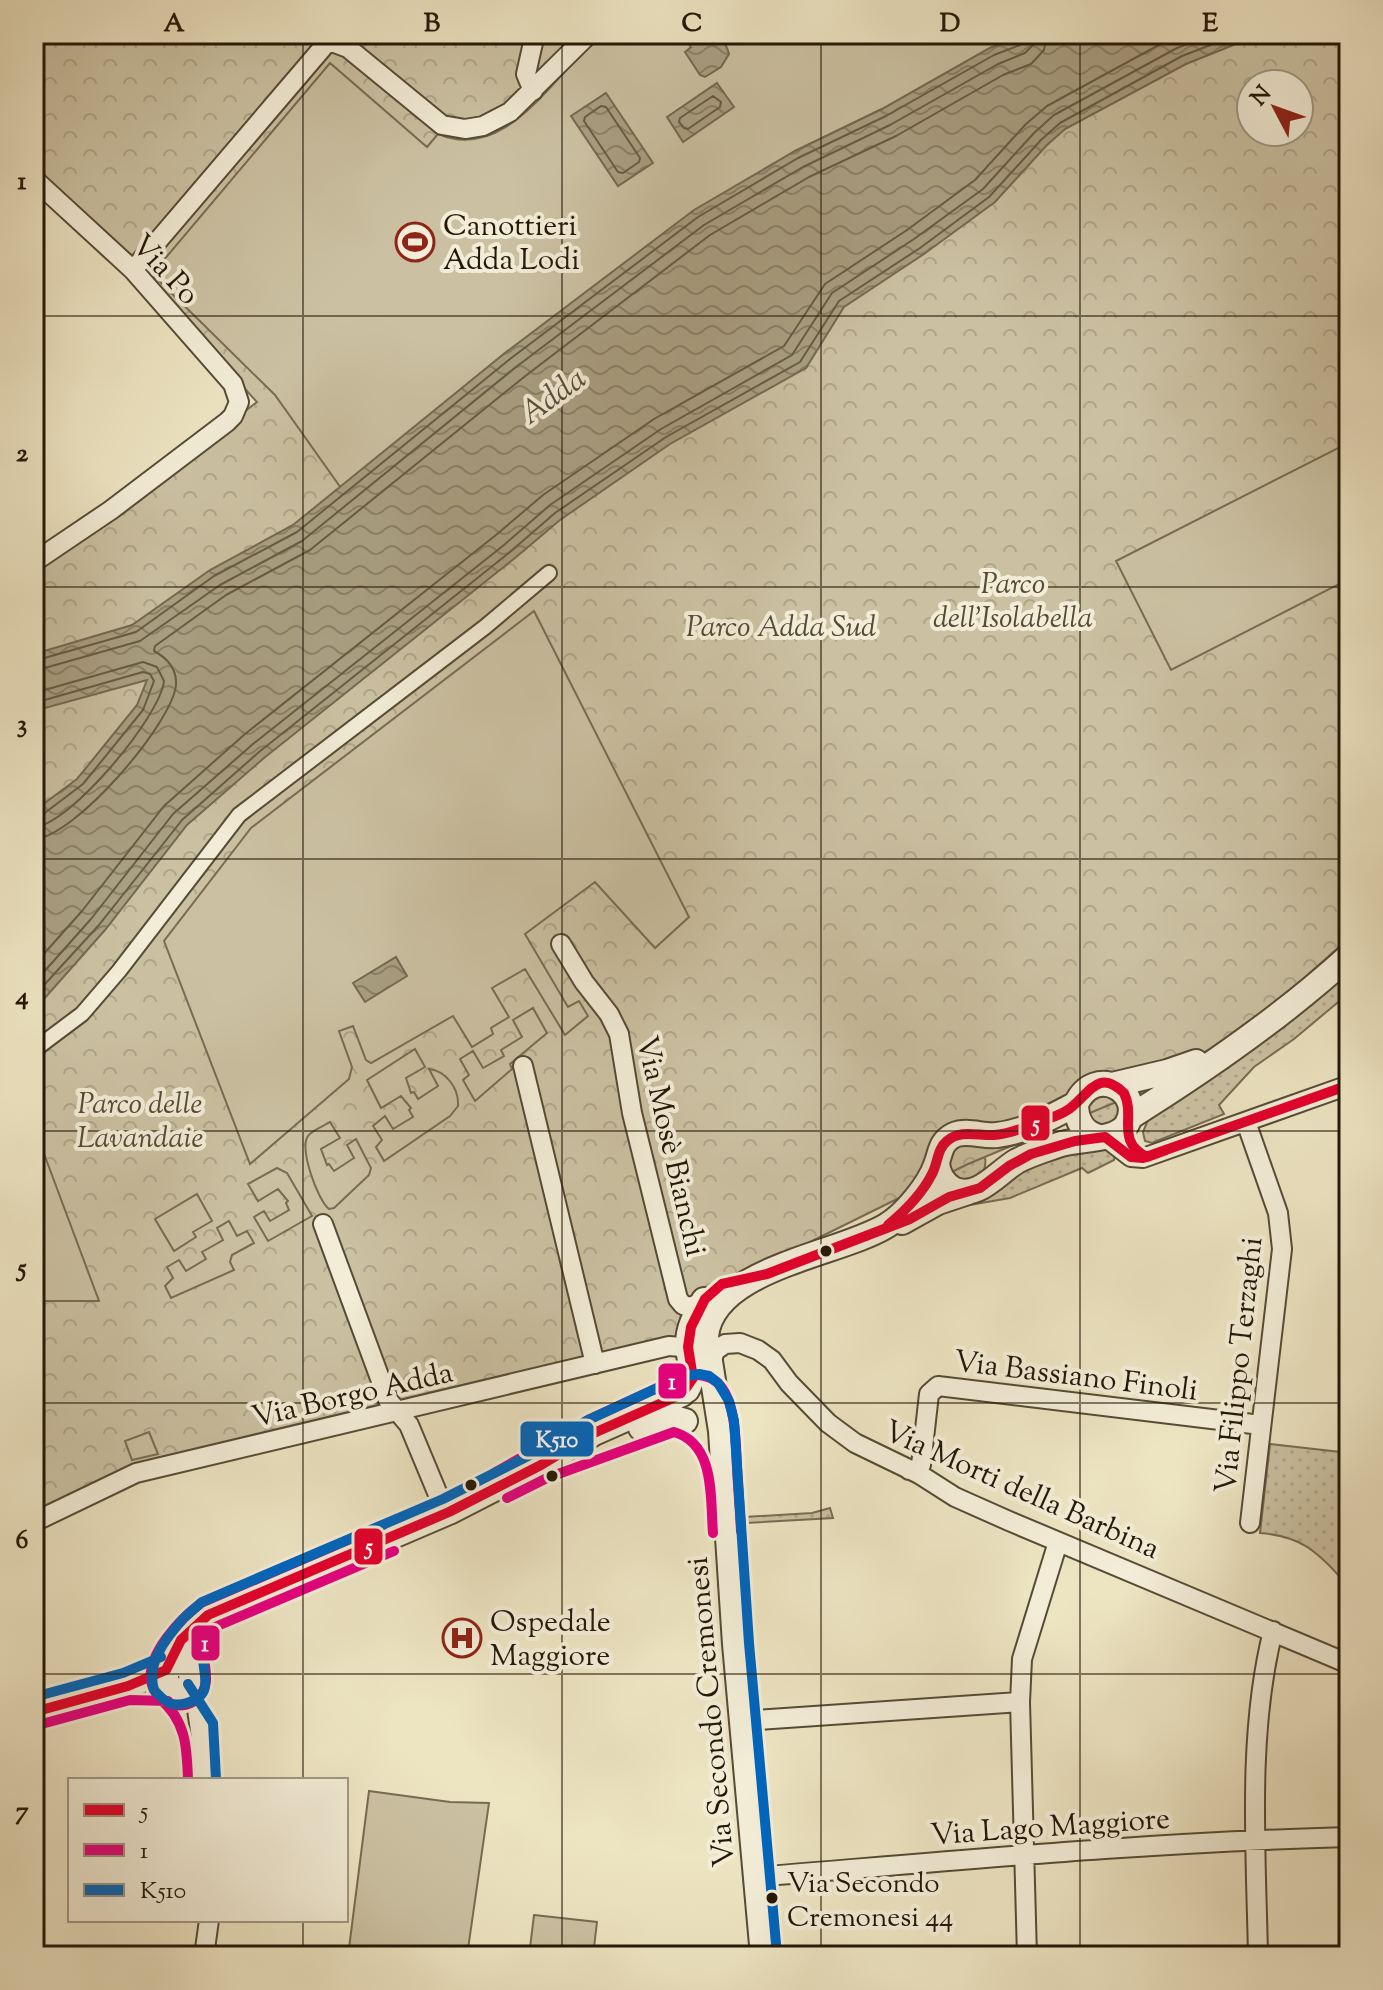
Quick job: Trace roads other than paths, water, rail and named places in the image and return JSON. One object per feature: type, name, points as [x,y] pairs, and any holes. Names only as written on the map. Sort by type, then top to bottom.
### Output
[{"type":"street","points":[[533,91],[526,74],[535,34]]},
{"type":"street","points":[[133,270],[325,45],[341,44],[348,48],[434,119],[453,129],[483,126],[496,121],[533,91],[589,34]]},
{"type":"street","name":"Via Po","points":[[34,179],[133,270],[237,390],[239,402],[227,422],[123,502],[34,562]]},
{"type":"street","points":[[34,1050],[82,1014],[119,971],[239,815],[485,627],[549,573]]},
{"type":"street","name":"Via Mosè Bianchi","points":[[561,944],[615,1024],[632,1113],[678,1299],[690,1307],[703,1302]]},
{"type":"street","points":[[687,1422],[677,1405],[693,1378],[689,1353],[691,1327],[703,1302],[722,1284],[767,1274],[910,1219],[949,1197],[979,1186],[1031,1154],[1063,1143],[1116,1134],[1129,1120],[1280,1015],[1349,956]]},
{"type":"street","points":[[886,1226],[912,1201],[937,1163],[940,1149],[947,1140],[958,1134],[995,1136],[1009,1133],[1076,1104],[1090,1086],[1101,1083],[1112,1085],[1167,1072],[1235,1047]]},
{"type":"street","points":[[523,1066],[595,1364]]},
{"type":"street","points":[[1112,1085],[1126,1095],[1130,1106],[1129,1141],[1137,1152],[1147,1157]]},
{"type":"street","points":[[1076,1104],[1080,1125],[1089,1133],[1102,1137],[1131,1157],[1147,1157],[1349,1085]]},
{"type":"street","name":"Via Filippo Terzaghi","points":[[1246,1122],[1278,1213],[1281,1237],[1250,1523]]},
{"type":"street","points":[[937,1163],[946,1184],[956,1190],[979,1186],[996,1163],[994,1151],[987,1141],[976,1135]]},
{"type":"street","points":[[323,1224],[388,1400],[409,1425],[439,1497],[449,1512]]},
{"type":"street","name":"Via Secondo Cremonesi","points":[[763,1956],[721,1431],[706,1336],[709,1321],[725,1298],[735,1289],[767,1274]]},
{"type":"street","name":"Via Morti della Barbina","points":[[710,1367],[715,1351],[725,1344],[740,1343],[758,1350],[772,1360],[789,1383],[834,1428],[864,1449],[909,1470],[955,1497],[1349,1664]]},
{"type":"street","name":"Via Borgo Adda","points":[[34,1522],[136,1473],[669,1346],[682,1347],[689,1353]]},
{"type":"street","name":"Via Bassiano Finoli","points":[[909,1470],[921,1465],[929,1394],[938,1386],[1261,1425]]},
{"type":"street","points":[[202,1778],[199,1727],[177,1678],[181,1640],[208,1615],[449,1512],[541,1465],[594,1433],[684,1392],[699,1387],[711,1394],[715,1402],[714,1412],[707,1421],[687,1422],[666,1418],[541,1465]]},
{"type":"street","name":"Via Secondo Cremonesi","points":[[687,1422],[710,1439],[722,1464]]},
{"type":"street","points":[[1027,1956],[1020,1702],[1022,1659],[1058,1542]]},
{"type":"street","points":[[1258,1956],[1256,1763],[1267,1656],[1273,1631]]},
{"type":"street","points":[[34,1712],[128,1686],[177,1678]]},
{"type":"street","points":[[742,1721],[1020,1702]]},
{"type":"street","name":"Via Lago Maggiore","points":[[755,1877],[1256,1839],[1349,1837]]},
{"type":"street","points":[[204,1956],[209,1922]]},
{"type":"water","points":[[705,34],[721,39],[729,54],[721,67],[705,77],[700,75],[685,52],[691,47],[688,43]]},
{"type":"water","name":"Adda","points":[[1026,34],[1261,34],[1186,64],[1065,129],[995,202],[844,307],[806,368],[670,444],[560,520],[264,758],[187,825],[105,930],[44,999],[34,1005],[34,811],[77,779],[137,705],[147,680],[34,711],[34,654],[132,625],[210,570],[293,525],[505,353],[694,210],[795,151],[882,109],[990,48]]},
{"type":"water","points":[[717,83],[734,107],[683,142],[667,117]]},
{"type":"water","points":[[606,93],[653,163],[618,186],[571,116]]},
{"type":"water","points":[[396,957],[407,976],[365,1002],[353,983]]},
{"type":"place","name":"Canottieri Adda Lodi","points":[[415,242]]},
{"type":"place","name":"Ospedale Maggiore","points":[[462,1638]]},
{"type":"place","name":"Via Secondo Cremonesi 44","points":[[772,1898]]},
{"type":"park label","name":"Parco dell'Isolabella","points":[[1013,600]]},
{"type":"park label","name":"Parco Adda Sud","points":[[781,626]]},
{"type":"park label","name":"Parco delle Lavandaie","points":[[140,1120]]}]
